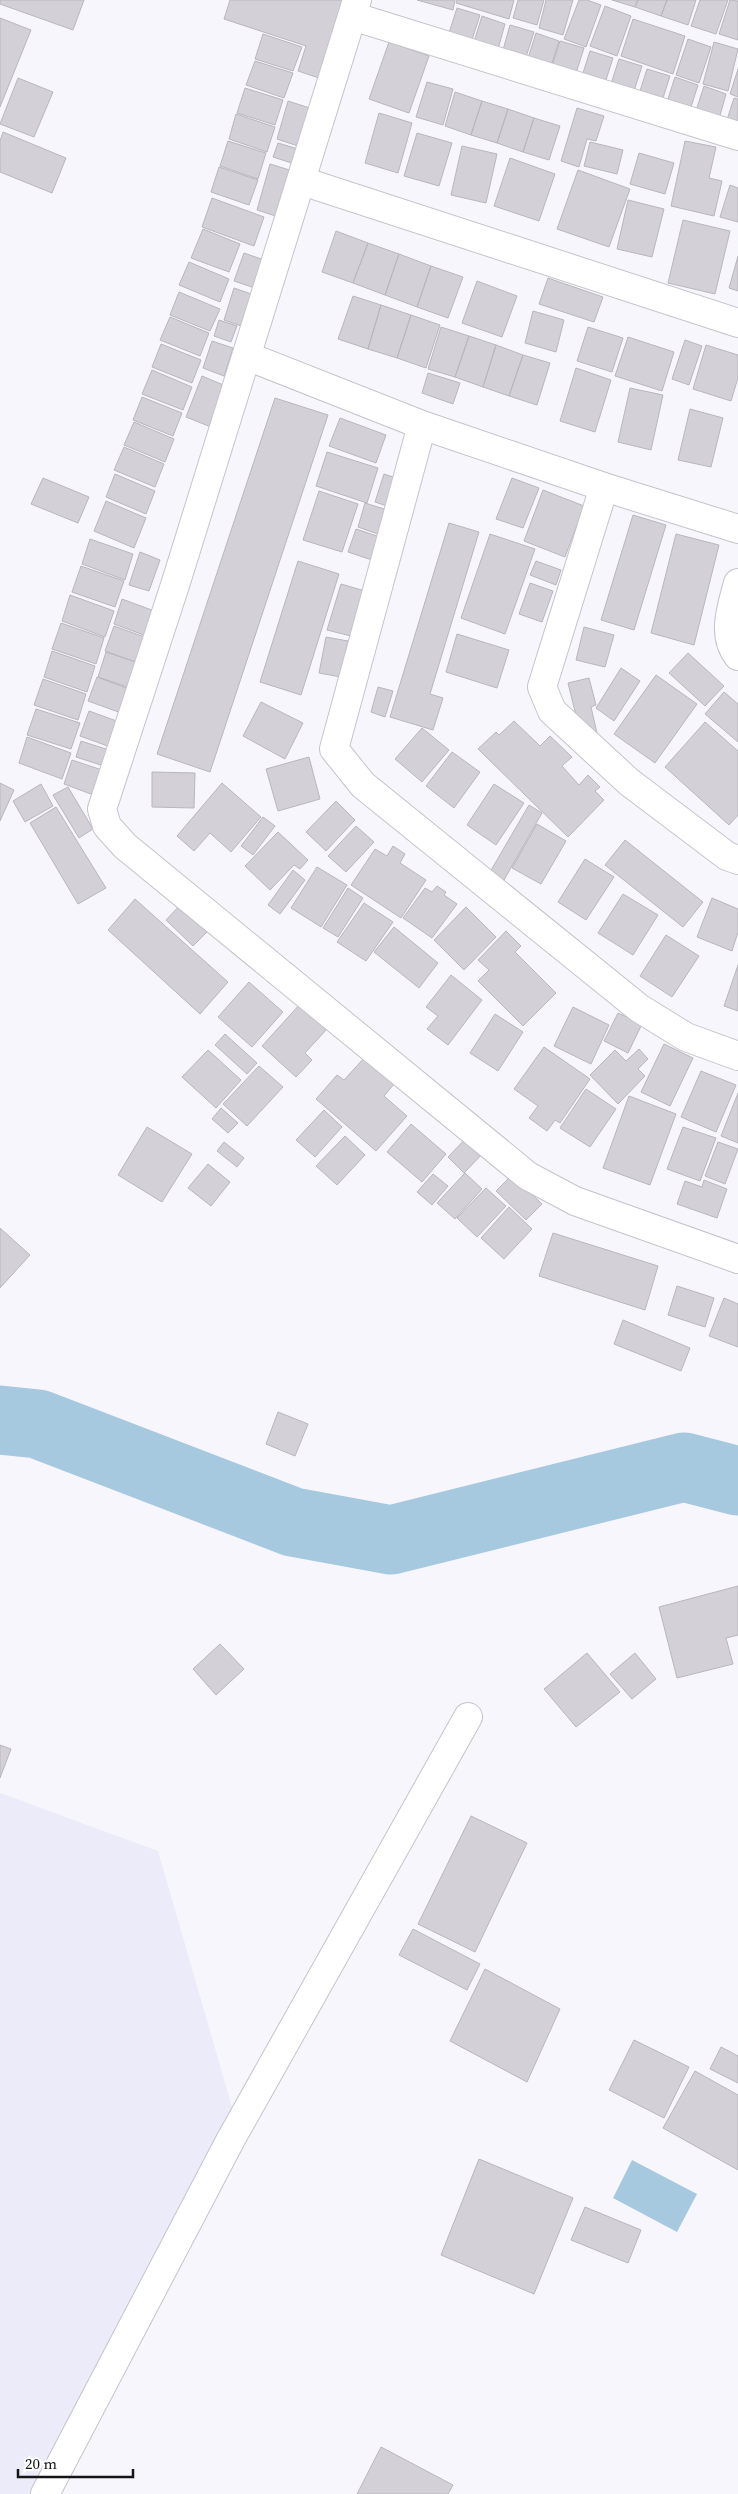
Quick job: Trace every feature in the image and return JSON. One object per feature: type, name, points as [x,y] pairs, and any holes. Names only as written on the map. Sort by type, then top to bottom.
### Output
[{"type":"street","points":[[738,136],[354,8],[302,181],[176,582],[102,809],[107,826],[133,852],[528,1176],[575,1201],[738,1259]]},
{"type":"street","points":[[302,181],[738,323]]},
{"type":"street","points":[[247,356],[422,425],[604,487],[738,529]]},
{"type":"street","points":[[422,425],[334,749],[363,785],[639,1008],[686,1037],[738,1056]]},
{"type":"street","points":[[604,487],[542,687],[552,711],[629,782],[727,856],[738,860]]},
{"type":"street","points":[[738,583],[728,621],[733,649],[738,656]]},
{"type":"street","points":[[46,2494],[231,2139],[468,1717]]},
{"type":"shaded area","points":[[0,1793],[158,1851],[234,2114],[32,2494],[0,2494]]},
{"type":"water","points":[[632,2160],[697,2194],[677,2232],[613,2198]]},
{"type":"building","points":[[0,0],[84,0],[73,30],[0,4]]},
{"type":"building","points":[[230,0],[347,0],[322,79],[298,71],[306,46],[224,19]]},
{"type":"building","points":[[417,0],[455,0],[453,10]]},
{"type":"building","points":[[457,0],[514,0],[509,19],[456,3]]},
{"type":"building","points":[[518,0],[544,0],[537,25],[513,18]]},
{"type":"building","points":[[546,0],[573,0],[563,35],[539,28]]},
{"type":"building","points":[[579,0],[587,0],[601,5],[586,47],[564,39]]},
{"type":"building","points":[[612,0],[638,0],[635,7]]},
{"type":"building","points":[[638,0],[667,0],[661,16],[635,7]]},
{"type":"building","points":[[667,0],[696,0],[688,25],[661,16]]},
{"type":"building","points":[[700,0],[728,0],[716,34],[691,26]]},
{"type":"building","points":[[730,0],[738,1],[738,40],[719,34]]},
{"type":"building","points":[[605,6],[631,16],[617,56],[590,46]]},
{"type":"building","points":[[457,8],[480,15],[472,40],[449,33]]},
{"type":"building","points":[[482,16],[505,24],[498,49],[474,42]]},
{"type":"building","points":[[0,18],[31,30],[0,107]]},
{"type":"building","points":[[633,19],[685,36],[673,74],[621,56]]},
{"type":"building","points":[[510,25],[534,32],[526,57],[503,50]]},
{"type":"building","points":[[536,33],[559,41],[551,66],[528,58]]},
{"type":"building","points":[[263,34],[302,47],[293,71],[255,59]]},
{"type":"building","points":[[688,39],[711,47],[699,83],[676,75]]},
{"type":"building","points":[[560,41],[584,48],[576,73],[552,66]]},
{"type":"building","points":[[389,42],[429,56],[409,113],[369,99]]},
{"type":"building","points":[[714,42],[738,49],[728,91],[703,84]]},
{"type":"building","points":[[590,51],[613,58],[605,83],[582,76]]},
{"type":"building","points":[[619,59],[642,66],[634,91],[611,84]]},
{"type":"building","points":[[255,61],[293,73],[284,98],[246,85]]},
{"type":"building","points":[[647,69],[670,76],[662,101],[639,94]]},
{"type":"building","points":[[738,69],[738,97],[730,94]]},
{"type":"building","points":[[675,77],[698,85],[690,110],[667,102]]},
{"type":"building","points":[[18,78],[53,92],[34,137],[0,124]]},
{"type":"building","points":[[427,82],[453,89],[443,125],[416,117]]},
{"type":"building","points":[[704,86],[726,94],[719,119],[696,111]]},
{"type":"building","points":[[245,88],[283,100],[275,125],[237,113]]},
{"type":"building","points":[[455,92],[482,101],[471,135],[445,126]]},
{"type":"building","points":[[734,98],[738,99],[738,126],[726,123]]},
{"type":"building","points":[[288,101],[319,111],[307,149],[277,139]]},
{"type":"building","points":[[482,101],[508,109],[497,143],[471,135]]},
{"type":"building","points":[[577,108],[604,116],[596,141],[587,139],[579,167],[561,161]]},
{"type":"building","points":[[508,109],[534,118],[523,152],[497,143]]},
{"type":"building","points":[[379,113],[412,123],[398,173],[365,163]]},
{"type":"building","points":[[236,114],[275,127],[267,152],[229,139]]},
{"type":"building","points":[[534,118],[560,126],[549,160],[523,152]]},
{"type":"building","points":[[3,132],[66,158],[52,193],[0,172],[0,141]]},
{"type":"building","points":[[417,133],[452,143],[439,186],[404,176]]},
{"type":"building","points":[[228,141],[266,153],[258,179],[220,166]]},
{"type":"building","points":[[685,141],[716,147],[709,178],[722,181],[714,216],[671,206]]},
{"type":"building","points":[[590,142],[623,150],[617,174],[584,166]]},
{"type":"building","points":[[278,143],[305,151],[301,166],[273,157]]},
{"type":"building","points":[[462,146],[497,154],[486,203],[451,195]]},
{"type":"building","points":[[639,153],[674,163],[665,194],[630,184]]},
{"type":"building","points":[[510,158],[555,174],[539,221],[494,206]]},
{"type":"building","points":[[270,164],[296,172],[282,218],[257,210]]},
{"type":"building","points":[[219,167],[258,180],[249,205],[211,192]]},
{"type":"building","points":[[578,170],[630,189],[609,247],[557,229]]},
{"type":"building","points":[[730,185],[738,188],[738,222],[720,217]]},
{"type":"building","points":[[212,198],[264,217],[254,246],[202,227]]},
{"type":"building","points":[[628,200],[664,209],[652,257],[617,249]]},
{"type":"building","points":[[683,220],[730,231],[715,294],[668,283]]},
{"type":"building","points":[[203,229],[240,244],[229,272],[191,258]]},
{"type":"building","points":[[336,231],[368,243],[353,283],[322,272]]},
{"type":"building","points":[[368,243],[399,254],[385,295],[353,283]]},
{"type":"building","points":[[244,253],[264,260],[255,288],[234,281]]},
{"type":"building","points":[[399,254],[431,266],[417,307],[385,295]]},
{"type":"building","points":[[738,256],[738,291],[729,288]]},
{"type":"building","points":[[189,262],[229,279],[220,302],[179,285]]},
{"type":"building","points":[[431,266],[463,277],[448,318],[417,307]]},
{"type":"building","points":[[548,278],[603,297],[594,322],[539,304]]},
{"type":"building","points":[[477,281],[517,296],[502,337],[462,323]]},
{"type":"building","points":[[234,288],[257,296],[250,316],[245,313],[241,326],[224,320]]},
{"type":"building","points":[[179,292],[220,309],[210,331],[170,315]]},
{"type":"building","points":[[353,296],[381,305],[368,349],[338,339]]},
{"type":"building","points":[[381,305],[411,315],[397,358],[368,349]]},
{"type":"building","points":[[533,311],[564,320],[556,352],[525,343]]},
{"type":"building","points":[[411,315],[440,325],[426,368],[397,358]]},
{"type":"building","points":[[170,317],[209,333],[200,356],[160,340]]},
{"type":"building","points":[[219,320],[237,326],[231,342],[214,336]]},
{"type":"building","points":[[441,327],[469,336],[455,377],[428,369]]},
{"type":"building","points":[[588,327],[623,338],[612,372],[577,361]]},
{"type":"building","points":[[469,336],[496,345],[483,387],[455,377]]},
{"type":"building","points":[[628,337],[674,352],[662,391],[615,376]]},
{"type":"building","points":[[685,340],[702,346],[689,385],[672,379]]},
{"type":"building","points":[[212,341],[233,348],[224,376],[203,368]]},
{"type":"building","points":[[161,344],[201,360],[192,383],[152,367]]},
{"type":"building","points":[[496,345],[523,355],[509,396],[483,387]]},
{"type":"building","points":[[706,345],[738,355],[738,378],[731,401],[693,389]]},
{"type":"building","points":[[523,355],[550,363],[537,405],[509,396]]},
{"type":"building","points":[[576,368],[611,380],[595,432],[560,421]]},
{"type":"building","points":[[152,370],[192,387],[183,410],[142,394]]},
{"type":"building","points":[[428,373],[460,383],[453,404],[422,393]]},
{"type":"building","points":[[202,376],[228,387],[211,427],[186,417]]},
{"type":"building","points":[[630,388],[663,395],[651,450],[618,442]]},
{"type":"building","points":[[142,397],[182,413],[173,436],[133,420]]},
{"type":"building","points":[[275,398],[328,415],[210,772],[157,754]]},
{"type":"building","points":[[690,409],[723,418],[711,467],[678,460]]},
{"type":"building","points":[[340,418],[386,435],[376,463],[329,446]]},
{"type":"building","points":[[134,422],[174,439],[165,462],[124,445]]},
{"type":"building","points":[[124,447],[164,464],[155,487],[114,470]]},
{"type":"building","points":[[327,452],[378,468],[367,503],[316,486]]},
{"type":"building","points":[[115,474],[155,491],[146,514],[106,497]]},
{"type":"building","points":[[384,474],[405,481],[396,509],[375,502]]},
{"type":"building","points":[[43,478],[89,497],[78,523],[31,504]]},
{"type":"building","points":[[512,478],[539,488],[523,528],[496,519]]},
{"type":"building","points":[[543,490],[584,506],[565,557],[524,541]]},
{"type":"building","points":[[319,491],[358,504],[342,552],[303,540]]},
{"type":"building","points":[[106,501],[146,518],[134,548],[94,531]]},
{"type":"building","points":[[365,503],[397,513],[389,538],[358,527]]},
{"type":"building","points":[[633,515],[666,525],[634,630],[601,620]]},
{"type":"building","points":[[449,523],[479,532],[430,694],[443,698],[433,730],[390,717]]},
{"type":"building","points":[[356,529],[383,538],[375,561],[348,552]]},
{"type":"building","points":[[490,534],[535,549],[505,634],[461,618]]},
{"type":"building","points":[[676,534],[719,545],[694,645],[651,633]]},
{"type":"building","points":[[90,539],[133,554],[125,580],[82,564]]},
{"type":"building","points":[[140,552],[160,560],[149,591],[129,585]]},
{"type":"building","points":[[298,561],[339,574],[301,695],[260,682]]},
{"type":"building","points":[[536,561],[561,570],[556,585],[530,575]]},
{"type":"building","points":[[81,566],[124,581],[115,607],[72,592]]},
{"type":"building","points":[[530,583],[553,591],[542,622],[519,614]]},
{"type":"building","points":[[341,584],[365,591],[351,636],[327,630]]},
{"type":"building","points":[[70,595],[114,611],[105,637],[62,621]]},
{"type":"building","points":[[122,599],[157,612],[149,637],[114,624]]},
{"type":"building","points":[[61,623],[104,638],[96,664],[52,649]]},
{"type":"building","points":[[114,626],[150,639],[141,664],[105,651]]},
{"type":"building","points":[[584,627],[614,635],[605,667],[576,660]]},
{"type":"building","points":[[457,634],[509,650],[497,688],[446,672]]},
{"type":"building","points":[[326,637],[348,641],[341,677],[319,673]]},
{"type":"building","points":[[52,651],[95,666],[87,692],[44,677]]},
{"type":"building","points":[[106,652],[142,664],[133,689],[98,677]]},
{"type":"building","points":[[688,653],[724,686],[705,706],[669,673]]},
{"type":"building","points":[[621,668],[640,681],[614,721],[596,708]]},
{"type":"building","points":[[656,675],[697,704],[655,763],[614,734]]},
{"type":"building","points":[[97,677],[132,690],[124,714],[88,701]]},
{"type":"building","points":[[589,678],[596,705],[591,707],[597,733],[581,736],[568,683]]},
{"type":"building","points":[[43,679],[86,694],[78,720],[34,705]]},
{"type":"building","points":[[378,687],[393,691],[385,717],[371,712]]},
{"type":"building","points":[[724,692],[738,704],[738,742],[705,714]]},
{"type":"building","points":[[261,702],[303,723],[285,759],[243,736]]},
{"type":"building","points":[[36,709],[80,723],[71,749],[27,735]]},
{"type":"building","points":[[89,711],[125,724],[116,749],[80,736]]},
{"type":"building","points":[[514,721],[540,746],[550,736],[572,757],[562,766],[579,785],[588,775],[600,787],[595,791],[604,800],[568,837],[478,749],[496,732],[499,735]]},
{"type":"building","points":[[705,722],[738,751],[738,815],[729,825],[665,767]]},
{"type":"building","points":[[422,728],[449,750],[422,782],[395,759]]},
{"type":"building","points":[[27,737],[71,753],[62,779],[19,763]]},
{"type":"building","points":[[81,741],[115,752],[110,768],[76,757]]},
{"type":"building","points":[[452,752],[480,772],[454,808],[426,786]]},
{"type":"building","points":[[309,757],[320,799],[278,811],[266,769]]},
{"type":"building","points":[[72,760],[108,772],[99,797],[64,784]]},
{"type":"building","points":[[152,772],[195,773],[194,808],[152,807]]},
{"type":"building","points":[[0,783],[14,790],[0,821]]},
{"type":"building","points":[[222,783],[261,817],[231,852],[210,833],[194,851],[177,836]]},
{"type":"building","points":[[41,784],[53,806],[25,822],[13,801]]},
{"type":"building","points":[[494,784],[524,803],[496,845],[467,825]]},
{"type":"building","points":[[68,787],[93,829],[79,838],[53,795]]},
{"type":"building","points":[[336,801],[355,820],[326,851],[306,832]]},
{"type":"building","points":[[529,805],[542,813],[504,880],[490,872]]},
{"type":"building","points":[[56,807],[106,888],[78,904],[30,823]]},
{"type":"building","points":[[263,817],[275,826],[253,855],[241,846]]},
{"type":"building","points":[[537,824],[566,841],[541,884],[512,868]]},
{"type":"building","points":[[356,826],[374,842],[346,872],[328,856]]},
{"type":"building","points":[[278,832],[308,860],[300,869],[294,865],[270,890],[245,866]]},
{"type":"building","points":[[625,840],[703,902],[683,927],[605,865]]},
{"type":"building","points":[[393,846],[405,854],[400,863],[426,880],[401,918],[351,885],[375,849],[387,856]]},
{"type":"building","points":[[585,859],[614,877],[586,920],[558,902]]},
{"type":"building","points":[[317,867],[347,885],[321,927],[291,908]]},
{"type":"building","points":[[293,870],[305,880],[280,914],[268,905]]},
{"type":"building","points":[[437,886],[446,892],[444,895],[457,904],[432,938],[403,918],[425,888],[432,892]]},
{"type":"building","points":[[348,888],[363,898],[338,937],[323,928]]},
{"type":"building","points":[[623,894],[658,915],[633,955],[598,933]]},
{"type":"building","points":[[712,898],[738,909],[738,932],[732,951],[697,937]]},
{"type":"building","points":[[135,899],[228,982],[200,1014],[108,930]]},
{"type":"building","points":[[183,902],[211,928],[193,946],[166,920]]},
{"type":"building","points":[[364,903],[393,922],[366,961],[337,942]]},
{"type":"building","points":[[466,907],[496,937],[464,970],[434,940]]},
{"type":"building","points":[[394,927],[438,963],[419,988],[374,952]]},
{"type":"building","points":[[506,931],[521,946],[515,952],[556,993],[523,1026],[478,981],[489,970],[478,960]]},
{"type":"building","points":[[666,935],[699,956],[672,997],[640,976]]},
{"type":"building","points":[[738,965],[738,1011],[724,1006]]},
{"type":"building","points":[[451,975],[482,1000],[448,1045],[427,1029],[438,1016],[426,1007]]},
{"type":"building","points":[[249,982],[283,1012],[252,1047],[218,1017]]},
{"type":"building","points":[[300,1004],[327,1029],[305,1053],[312,1060],[296,1077],[262,1046]]},
{"type":"building","points":[[573,1007],[609,1025],[591,1064],[554,1046]]},
{"type":"building","points":[[618,1013],[642,1024],[628,1053],[604,1041]]},
{"type":"building","points":[[495,1014],[523,1032],[498,1071],[470,1053]]},
{"type":"building","points":[[225,1034],[257,1063],[247,1074],[215,1045]]},
{"type":"building","points":[[664,1044],[693,1058],[670,1106],[641,1092]]},
{"type":"building","points":[[544,1047],[590,1079],[560,1123],[555,1120],[547,1131],[529,1118],[538,1106],[514,1089]]},
{"type":"building","points":[[639,1049],[648,1059],[638,1069],[645,1076],[618,1104],[590,1075],[615,1050],[626,1061]]},
{"type":"building","points":[[208,1050],[241,1080],[216,1108],[182,1077]]},
{"type":"building","points":[[365,1057],[395,1083],[384,1096],[407,1116],[376,1151],[316,1099],[337,1075],[344,1080]]},
{"type":"building","points":[[259,1066],[283,1087],[247,1126],[223,1104]]},
{"type":"building","points":[[701,1071],[736,1085],[716,1132],[681,1117]]},
{"type":"building","points":[[586,1089],[616,1109],[590,1147],[560,1128]]},
{"type":"building","points":[[738,1093],[738,1143],[721,1136]]},
{"type":"building","points":[[629,1096],[676,1114],[650,1185],[603,1168]]},
{"type":"building","points":[[221,1108],[238,1123],[228,1133],[212,1119]]},
{"type":"building","points":[[324,1110],[342,1127],[315,1157],[296,1140]]},
{"type":"building","points":[[411,1124],[446,1154],[422,1182],[387,1152]]},
{"type":"building","points":[[147,1127],[192,1154],[162,1202],[118,1175]]},
{"type":"building","points":[[683,1127],[716,1138],[700,1181],[667,1169]]},
{"type":"building","points":[[470,1134],[487,1149],[464,1173],[448,1157]]},
{"type":"building","points":[[345,1136],[365,1155],[337,1185],[316,1166]]},
{"type":"building","points":[[224,1142],[244,1158],[237,1167],[217,1151]]},
{"type":"building","points":[[718,1142],[738,1149],[725,1184],[705,1176]]},
{"type":"building","points":[[208,1164],[230,1182],[211,1206],[188,1188]]},
{"type":"building","points":[[465,1173],[482,1189],[455,1219],[437,1203]]},
{"type":"building","points":[[433,1174],[448,1186],[432,1205],[417,1192]]},
{"type":"building","points":[[512,1175],[542,1204],[526,1220],[496,1191]]},
{"type":"building","points":[[704,1180],[727,1189],[717,1218],[677,1204],[685,1181],[702,1187]]},
{"type":"building","points":[[486,1188],[506,1206],[477,1237],[457,1218]]},
{"type":"building","points":[[509,1207],[532,1229],[504,1259],[481,1238]]},
{"type":"building","points":[[0,1228],[30,1255],[0,1288]]},
{"type":"building","points":[[553,1233],[658,1266],[645,1310],[539,1276]]},
{"type":"building","points":[[677,1286],[714,1298],[705,1327],[668,1315]]},
{"type":"building","points":[[724,1298],[738,1304],[738,1347],[709,1336]]},
{"type":"building","points":[[623,1320],[690,1348],[681,1371],[614,1344]]},
{"type":"building","points":[[278,1412],[308,1424],[295,1456],[266,1444]]},
{"type":"building","points":[[738,1586],[738,1635],[726,1638],[733,1664],[677,1678],[659,1607]]},
{"type":"building","points":[[220,1644],[244,1669],[216,1695],[193,1669]]},
{"type":"building","points":[[587,1653],[620,1692],[576,1727],[544,1689]]},
{"type":"building","points":[[635,1653],[656,1679],[632,1699],[610,1674]]},
{"type":"building","points":[[0,1745],[11,1749],[0,1778]]},
{"type":"building","points":[[471,1816],[527,1843],[475,1952],[418,1924]]},
{"type":"building","points":[[413,1929],[480,1964],[467,1990],[399,1955]]},
{"type":"building","points":[[485,1969],[560,2009],[527,2082],[450,2041]]},
{"type":"building","points":[[634,2040],[689,2067],[664,2118],[609,2090]]},
{"type":"building","points":[[721,2047],[738,2056],[738,2083],[710,2069]]},
{"type":"building","points":[[695,2071],[738,2095],[738,2170],[663,2128]]},
{"type":"building","points":[[479,2159],[573,2198],[534,2294],[441,2255]]},
{"type":"building","points":[[585,2207],[641,2230],[628,2263],[571,2240]]},
{"type":"building","points":[[381,2447],[453,2485],[448,2494],[357,2494]]},
{"type":"waterway","points":[[0,1420],[38,1424],[293,1522],[391,1540],[684,1467],[738,1481]]}]
